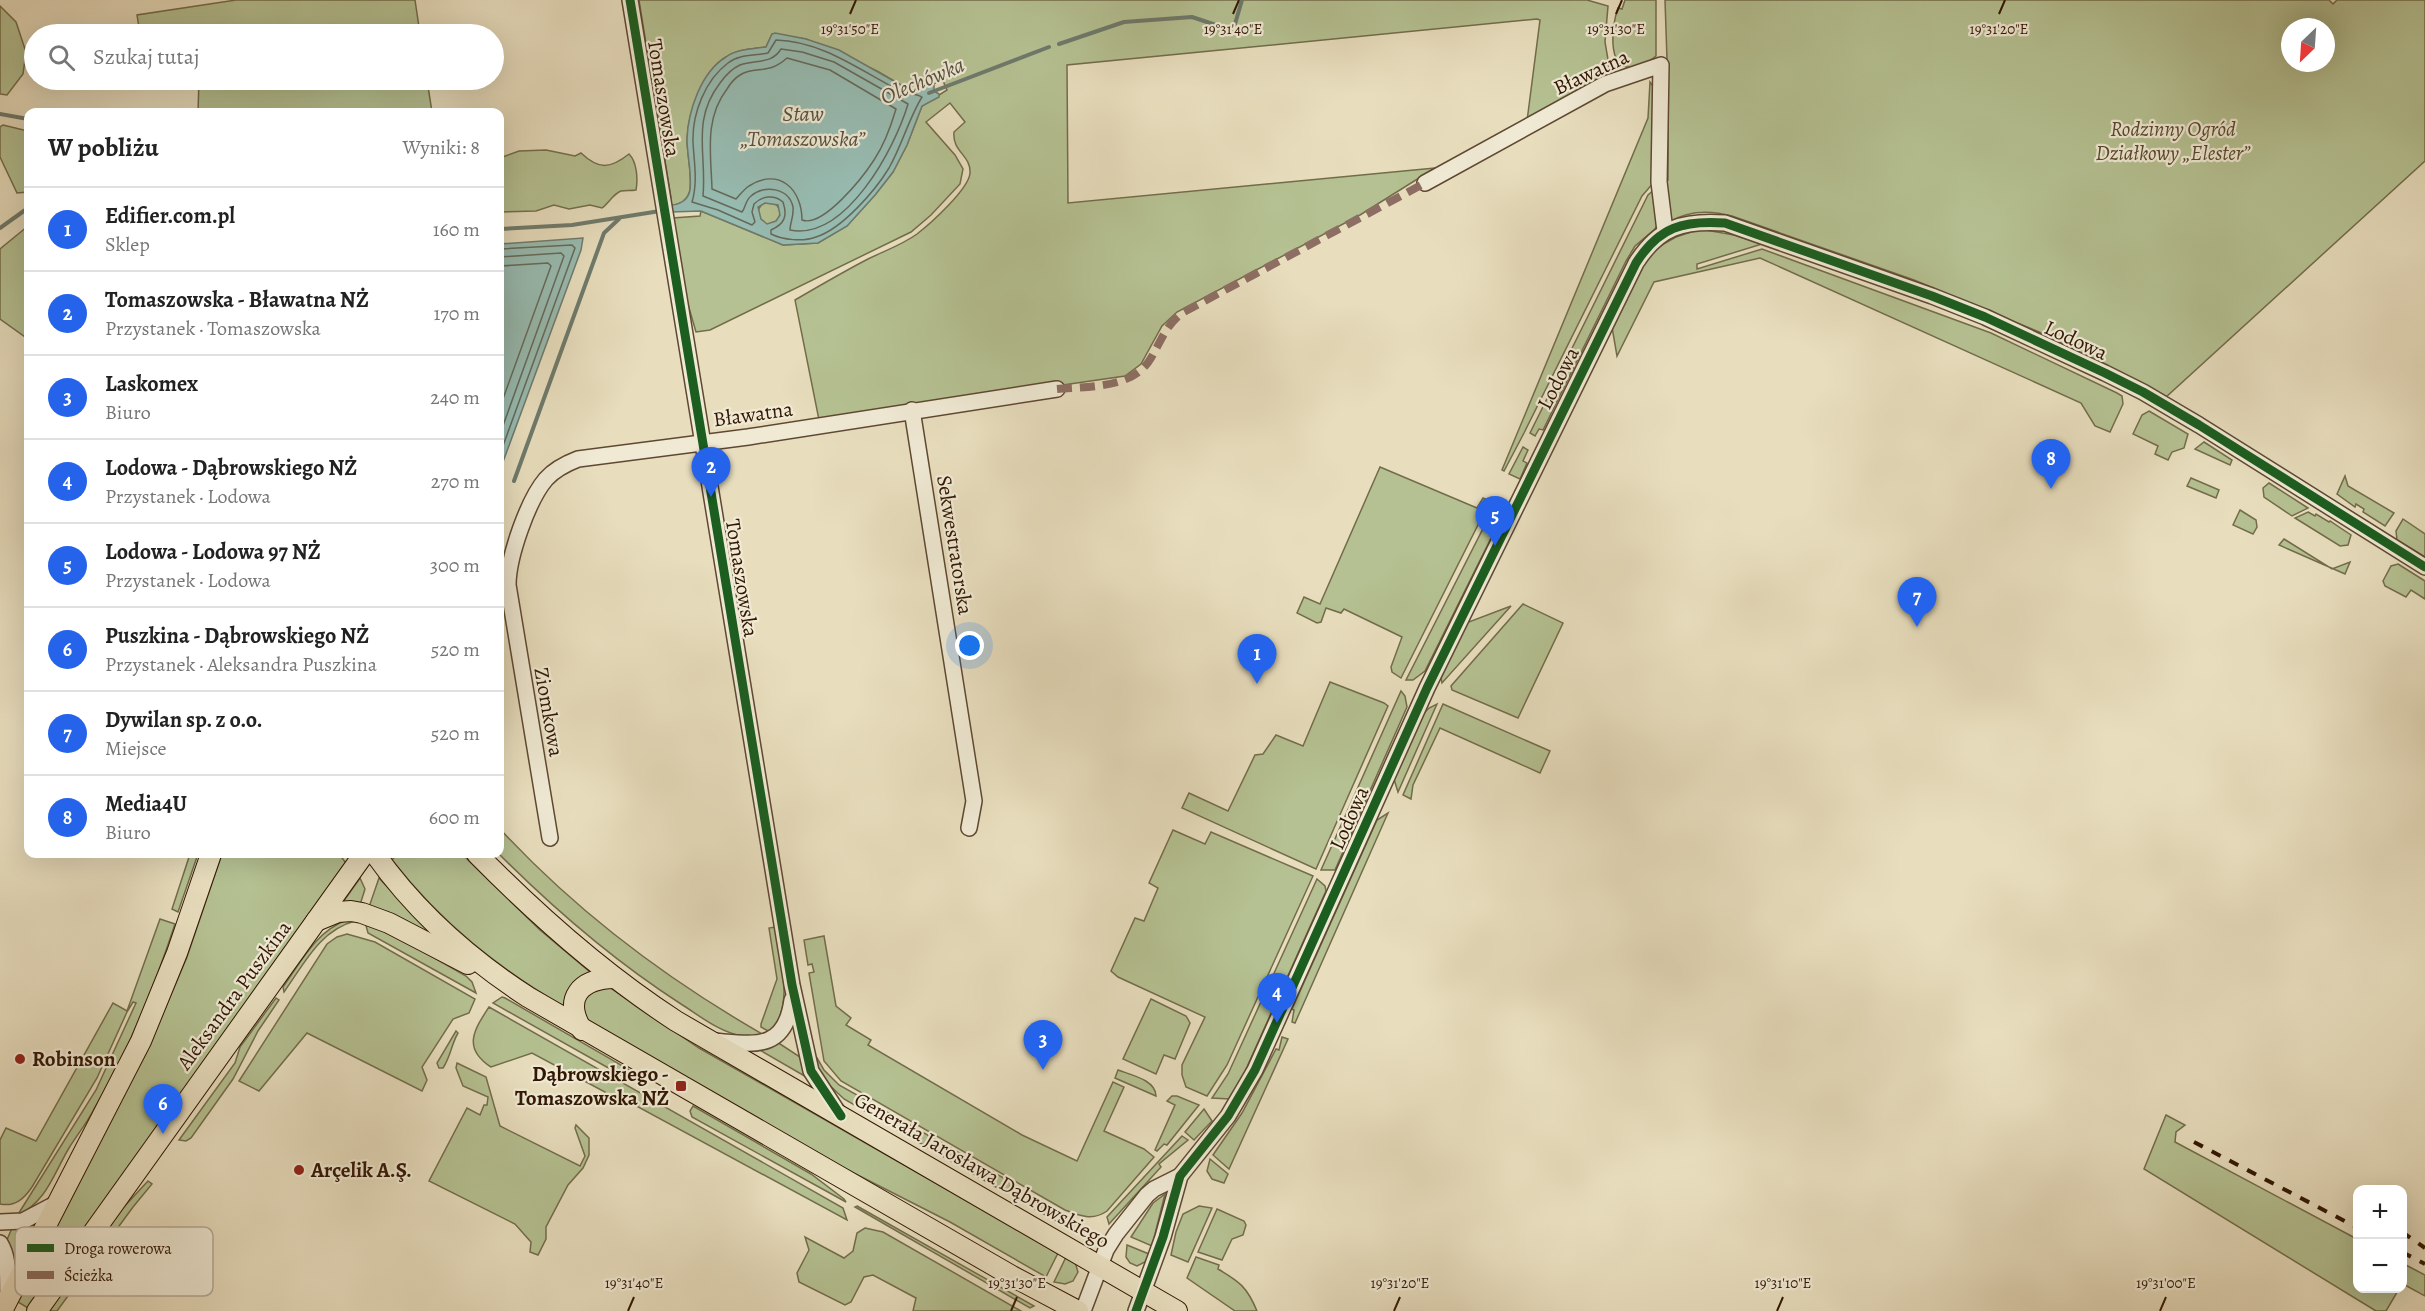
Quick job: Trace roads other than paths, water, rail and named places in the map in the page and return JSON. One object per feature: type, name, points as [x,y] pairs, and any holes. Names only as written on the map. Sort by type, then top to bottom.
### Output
[{"type":"main road","points":[[46,1227],[141,1041],[177,953],[210,858]]},
{"type":"main road","name":"Aleksandra Puszkina","points":[[97,1227],[361,858]]},
{"type":"main road","points":[[378,858],[400,887],[434,924],[476,962],[499,979]]},
{"type":"main road","name":"Generała Jarosława Dąbrowskiego","points":[[481,858],[546,922],[614,978],[709,1041],[1177,1311]]},
{"type":"main road","points":[[316,921],[339,912],[362,913],[389,923],[499,979],[582,1030],[1012,1276],[1078,1311]]},
{"type":"main road","points":[[582,1030],[577,1022],[574,1007],[580,989],[591,981],[614,978]]},
{"type":"main road","points":[[5,1305],[15,1286]]},
{"type":"main road","name":"Aleksandra Puszkina","points":[[37,1311],[48,1296]]},
{"type":"street","name":"Tomaszowska","points":[[630,0],[792,985],[811,1071],[841,1116]]},
{"type":"street","name":"Bławatna","points":[[1425,183],[1605,84],[1661,65],[1659,182],[1665,231]]},
{"type":"street","name":"Lodowa","points":[[1083,1311],[1110,1243],[1147,1195],[1180,1176],[1228,1116],[1255,1070],[1427,688],[1523,489],[1636,263],[1645,249],[1665,231],[1683,224],[1701,221],[1725,223],[1985,317],[2143,392],[2425,567]]},
{"type":"street","name":"Bławatna","points":[[508,594],[509,568],[526,518],[539,489],[554,471],[578,459],[777,433],[912,410],[1058,389]]},
{"type":"street","name":"Sekwestratorska","points":[[912,410],[974,801],[969,828]]},
{"type":"street","name":"Ziomkowa","points":[[508,594],[550,838]]},
{"type":"street","name":"Tomaszowska","points":[[709,1041],[752,1044],[772,1039],[781,1030],[788,1017],[792,1002],[792,985]]},
{"type":"street","name":"Lodowa","points":[[1136,1311],[1163,1237],[1180,1176]]},
{"type":"street","points":[[0,1222],[23,1221],[59,1202]]},
{"type":"street","points":[[0,1243],[7,1265],[5,1305]]},
{"type":"water","name":"Staw „Tomaszowska”","points":[[772,34],[806,39],[839,50],[906,88],[915,89],[934,85],[934,91],[939,94],[939,97],[922,106],[907,145],[893,172],[875,195],[847,226],[818,243],[783,245],[701,211],[671,212],[670,205],[683,201],[690,190],[688,128],[693,105],[703,82],[717,64],[730,54],[766,47]],"holes":[[[765,203],[778,205],[780,215],[776,221],[767,224],[761,219],[758,207]]]},
{"type":"water","points":[[583,238],[581,250],[504,459],[504,244]]},
{"type":"waterway","name":"Olechówka","points":[[1059,44],[1124,22],[1192,17],[1225,28],[1235,24],[1242,0]]},
{"type":"waterway","name":"Olechówka","points":[[929,93],[1049,47]]},
{"type":"waterway","name":"Olechówka","points":[[0,114],[24,118]]},
{"type":"waterway","points":[[0,228],[24,211]]},
{"type":"waterway","name":"Olechówka","points":[[504,229],[572,225],[660,211]]},
{"type":"waterway","points":[[514,481],[604,233],[619,219]]},
{"type":"railway","points":[[2194,1142],[2353,1225]]},
{"type":"railway","points":[[2407,1235],[2425,1248]]},
{"type":"railway","points":[[2407,1255],[2425,1264]]},
{"type":"place","name":"Media4U","points":[[2051,489]]},
{"type":"place","name":"Tomaszowska - Bławatna NŻ","points":[[711,497]]},
{"type":"place","name":"Lodowa - Lodowa 97 NŻ","points":[[1495,546]]},
{"type":"place","name":"Dywilan sp. z o.o.","points":[[1917,627]]},
{"type":"place","name":"Edifier.com.pl","points":[[1257,684]]},
{"type":"place","name":"Lodowa - Dąbrowskiego NŻ","points":[[1277,1023]]},
{"type":"place","name":"Robinson","points":[[20,1059]]},
{"type":"place","name":"Laskomex","points":[[1043,1070]]},
{"type":"place","name":"Dąbrowskiego - Tomaszowska NŻ","points":[[681,1086]]},
{"type":"place","name":"Puszkina - Dąbrowskiego NŻ","points":[[163,1134]]},
{"type":"place","name":"Arçelik A.Ş.","points":[[299,1170]]},
{"type":"park label","name":"Rodzinny Ogród Działkowy „Elester”","points":[[2173,141]]}]
